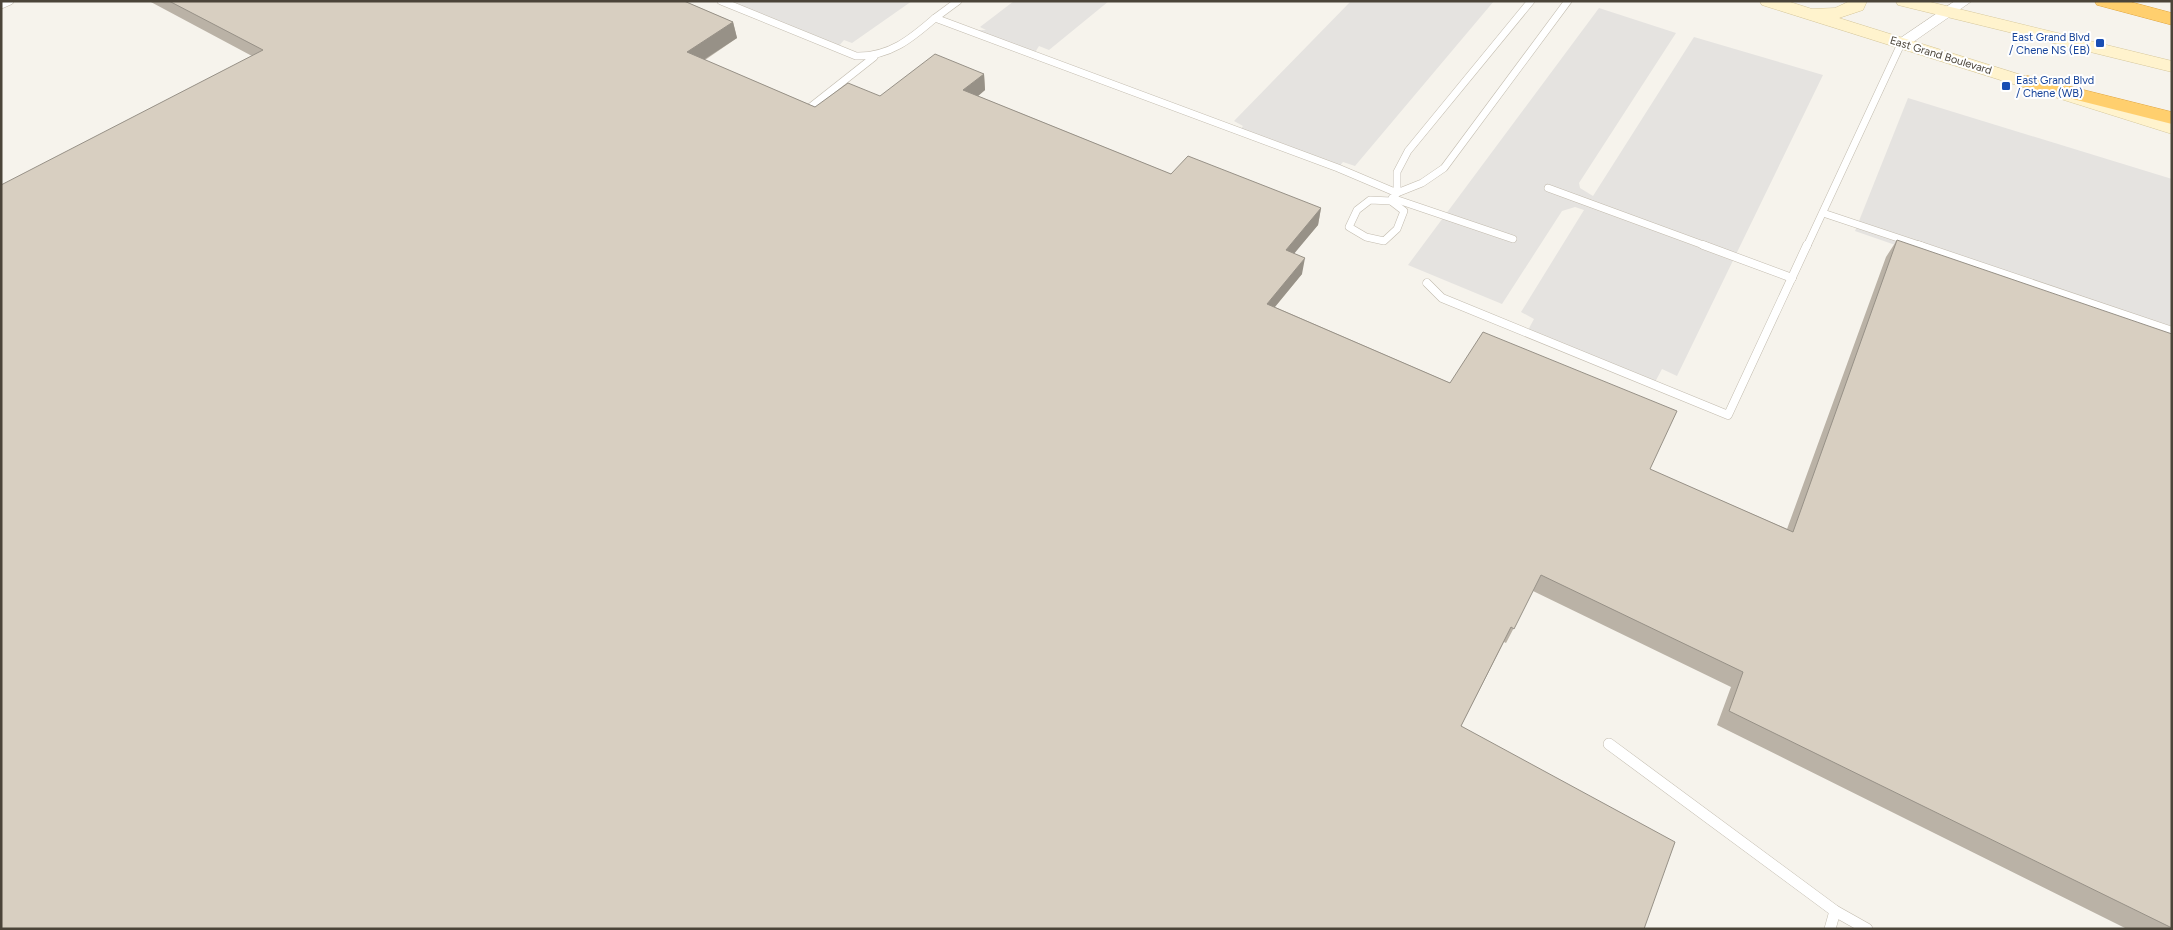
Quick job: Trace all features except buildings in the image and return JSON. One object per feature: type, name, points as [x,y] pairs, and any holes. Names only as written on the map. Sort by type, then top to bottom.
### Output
[{"type":"highway","points":[[2104,1],[2172,19]]},
{"type":"highway","points":[[2143,1],[2172,9]]},
{"type":"highway","points":[[2028,82],[2172,118]]},
{"type":"main road","name":"East Grand Boulevard","points":[[1768,1],[2172,128]]},
{"type":"main road","points":[[1806,13],[1827,14],[1846,11],[1857,6],[1858,1]]},
{"type":"main road","points":[[1904,1],[2172,66]]},
{"type":"street","points":[[1901,44],[1965,1]]},
{"type":"lane","points":[[1,5],[10,1]]},
{"type":"lane","points":[[721,1],[856,56],[874,57]]},
{"type":"lane","points":[[808,109],[874,57],[894,50],[958,1]]},
{"type":"lane","points":[[1531,1],[1408,151],[1397,172],[1394,197],[1404,211],[1403,221],[1395,233],[1384,241],[1366,237],[1349,227],[1357,210],[1370,200],[1394,197],[1432,178],[1444,168],[1568,1]]},
{"type":"lane","points":[[935,18],[1338,168],[1394,197],[1513,240]]},
{"type":"lane","points":[[1427,283],[1442,298],[1728,415],[1901,44]]},
{"type":"lane","points":[[1548,188],[1792,278]]},
{"type":"lane","points":[[1823,213],[2172,331]]},
{"type":"lane","points":[[1609,744],[1835,912],[1867,929]]},
{"type":"lane","points":[[1830,929],[1835,912]]},
{"type":"shaded area","points":[[721,1],[912,1],[852,43],[844,40],[837,48]]},
{"type":"shaded area","points":[[1014,1],[1109,1],[1049,50],[1039,46],[1034,54],[971,30],[986,30],[980,27]]},
{"type":"shaded area","points":[[1351,1],[1494,1],[1355,166],[1343,162],[1338,168],[1239,131],[1243,126],[1234,121]]},
{"type":"shaded area","points":[[1599,8],[1676,33],[1579,183],[1580,188],[1593,196],[1694,37],[1823,75],[1677,376],[1662,369],[1654,384],[1527,332],[1534,319],[1521,312],[1584,210],[1575,207],[1562,211],[1502,304],[1408,265]]},
{"type":"shaded area","points":[[1908,98],[2172,179],[2172,341],[1855,231]]},
{"type":"place","name":"East Grand Blvd / Chene NS (EB)","points":[[2100,43]]},
{"type":"place","name":"East Grand Blvd / Chene (WB)","points":[[2006,86]]}]
